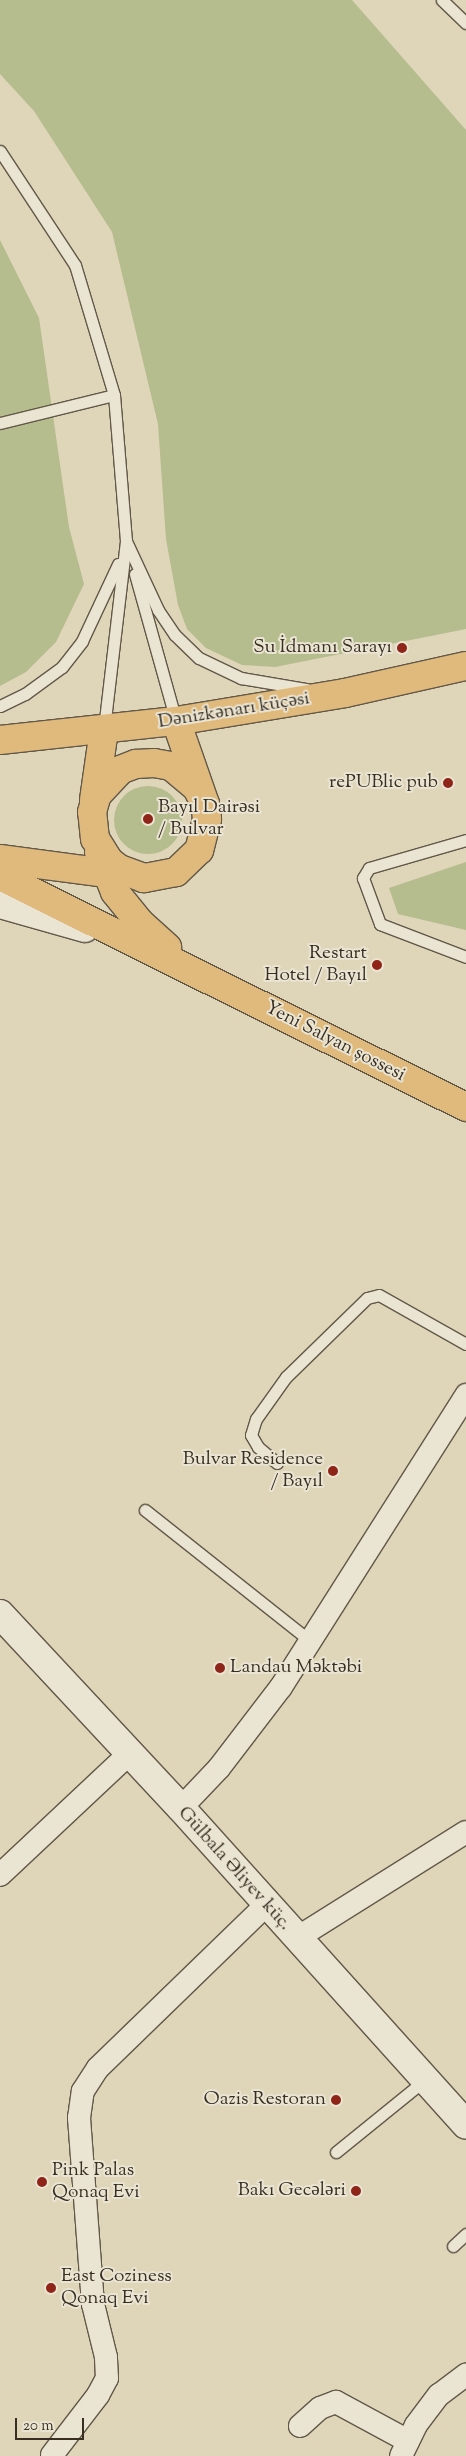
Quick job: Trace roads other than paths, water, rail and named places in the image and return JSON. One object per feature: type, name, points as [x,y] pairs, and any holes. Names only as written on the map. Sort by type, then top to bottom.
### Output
[{"type":"highway","name":"Dənizkənarı küçəsi","points":[[0,740],[176,722],[345,693],[466,666]]},
{"type":"highway","points":[[0,859],[144,878],[168,874],[189,863],[205,835],[205,804],[176,722]]},
{"type":"highway","points":[[104,730],[92,812],[95,839],[106,873],[115,892],[139,922],[204,976]]},
{"type":"highway","points":[[92,812],[97,795],[107,781],[120,770],[136,764],[154,763],[171,766],[197,788],[205,804]]},
{"type":"highway","points":[[95,839],[100,851],[119,869],[144,878]]},
{"type":"highway","points":[[0,876],[204,976]]},
{"type":"highway","name":"Yeni Salyan şossesi","points":[[204,976],[466,1107]]},
{"type":"street","points":[[0,904],[66,921],[204,976]]},
{"type":"street","points":[[181,1808],[219,1768],[247,1733],[310,1641],[466,1395]]},
{"type":"street","name":"Gülbala Əliyev küç.","points":[[0,1614],[128,1755],[181,1808],[466,2126]]},
{"type":"street","points":[[0,1875],[128,1755]]},
{"type":"street","points":[[297,1938],[466,1832]]},
{"type":"street","points":[[52,2455],[98,2395],[107,2378],[106,2357],[93,2304],[79,2118],[83,2091],[98,2068],[267,1904]]},
{"type":"street","points":[[300,2426],[320,2408],[336,2402],[405,2448],[416,2425],[439,2396],[466,2375]]},
{"type":"lane","points":[[442,0],[466,23]]},
{"type":"lane","points":[[0,151],[75,265],[114,395],[126,541],[176,722]]},
{"type":"lane","points":[[0,423],[114,395]]},
{"type":"lane","points":[[126,541],[158,610],[175,635],[199,658],[241,678],[275,686],[345,693]]},
{"type":"lane","points":[[0,706],[43,682],[62,666],[82,642],[115,574],[126,541]]},
{"type":"lane","points":[[104,730],[126,541]]},
{"type":"lane","points":[[466,840],[369,868],[364,878],[380,924],[466,957]]},
{"type":"lane","points":[[278,1463],[258,1447],[251,1435],[256,1419],[286,1377],[368,1298],[379,1295],[466,1344]]},
{"type":"lane","points":[[145,1510],[310,1641]]},
{"type":"lane","points":[[336,2152],[425,2080]]},
{"type":"lane","points":[[453,2246],[466,2234]]},
{"type":"place","name":"Su İdmanı Sarayı","points":[[402,648]]},
{"type":"place","name":"rePUBlic pub","points":[[448,783]]},
{"type":"place","name":"Bayıl Dairəsi / Bulvar","points":[[148,819]]},
{"type":"place","name":"Restart Hotel / Bayıl","points":[[377,965]]},
{"type":"place","name":"Bulvar Residence / Bayıl","points":[[333,1471]]},
{"type":"place","name":"Landau Məktəbi","points":[[220,1668]]},
{"type":"place","name":"Oazis Restoran","points":[[336,2100]]},
{"type":"place","name":"Pink Palas Qonaq Evi","points":[[42,2182]]},
{"type":"place","name":"Bakı Gecələri","points":[[356,2191]]},
{"type":"place","name":"East Coziness Qonaq Evi","points":[[51,2288]]}]
